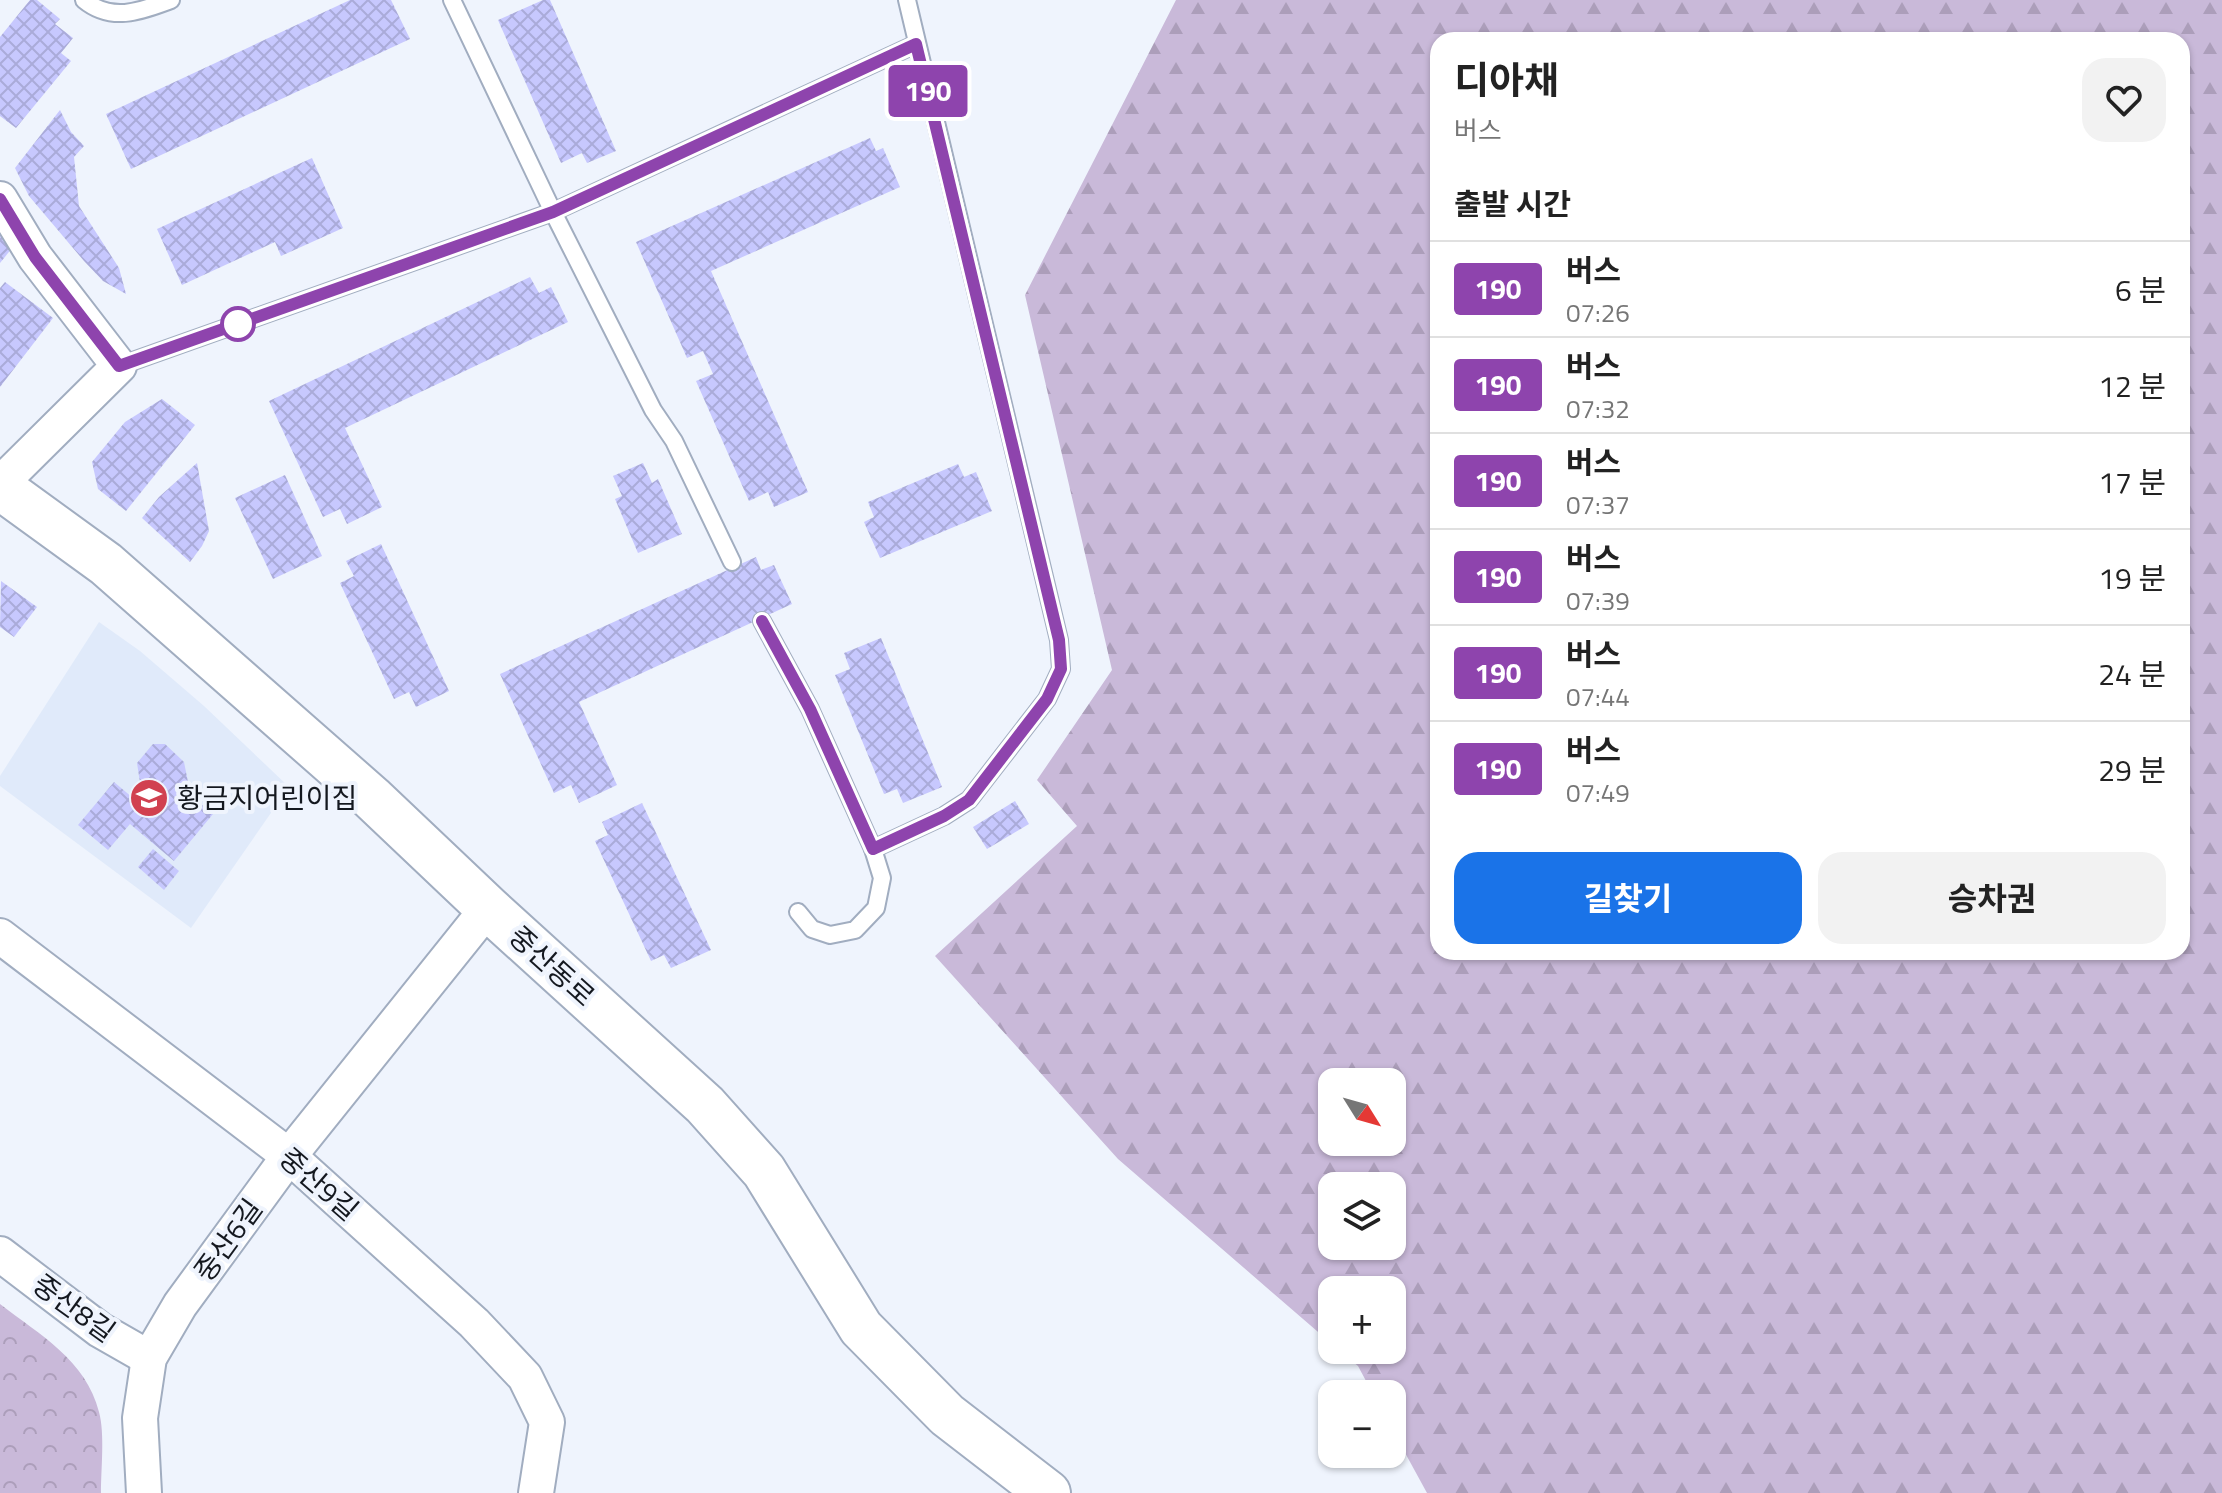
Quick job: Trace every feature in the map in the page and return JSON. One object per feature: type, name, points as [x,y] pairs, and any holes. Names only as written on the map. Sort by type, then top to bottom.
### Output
[{"type":"street","points":[[0,199],[35,257],[119,366],[0,486]]},
{"type":"street","name":"중산동로","points":[[0,486],[106,564],[372,798],[705,1105],[764,1171],[861,1328],[947,1415],[1048,1493]]},
{"type":"street","name":"중산6길","points":[[144,1493],[140,1418],[149,1358],[180,1305],[289,1156],[488,908]]},
{"type":"street","name":"중산9길","points":[[0,936],[289,1156],[474,1323],[525,1377],[547,1422],[536,1493]]},
{"type":"street","name":"중산8길","points":[[0,1254],[100,1330],[149,1358]]},
{"type":"lane","points":[[84,0],[96,10],[119,15],[142,11],[171,0]]},
{"type":"lane","points":[[452,0],[553,212],[653,410],[674,441],[732,562]]},
{"type":"lane","points":[[873,849],[944,816],[969,800],[1047,699],[1061,669],[1059,640],[907,0]]},
{"type":"lane","points":[[119,366],[553,212],[916,44]]},
{"type":"lane","points":[[762,621],[810,709],[873,849],[882,878],[876,908],[855,930],[830,935],[812,929],[798,912]]},
{"type":"shaded area","points":[[99,622],[140,651],[204,706],[289,787],[191,928],[0,786],[0,776]]},
{"type":"green space","points":[[1176,0],[2222,0],[2222,1493],[1427,1493],[1406,1455],[1406,1380],[1366,1380],[1356,1364],[1406,1364],[1406,1276],[1318,1276],[1318,1332],[1118,1159],[935,956],[1077,826],[1037,780],[1112,670],[1025,295]]},
{"type":"green space","points":[[0,1304],[60,1350],[73,1363],[93,1394],[102,1431],[101,1493],[0,1493]]},
{"type":"building","points":[[30,0],[37,0],[60,19],[55,24],[73,38],[61,53],[71,61],[16,128],[0,116],[0,37]]},
{"type":"building","points":[[350,0],[391,0],[410,39],[131,169],[106,114]]},
{"type":"building","points":[[543,0],[550,0],[616,151],[587,163],[582,153],[561,163],[498,20]]},
{"type":"building","points":[[60,110],[71,132],[84,146],[74,157],[79,206],[119,268],[126,294],[103,281],[84,261],[29,196],[15,168]]},
{"type":"building","points":[[870,138],[876,151],[883,148],[900,187],[711,271],[808,492],[774,507],[768,492],[749,501],[696,381],[713,374],[703,351],[687,358],[636,242]]},
{"type":"building","points":[[312,158],[343,228],[281,256],[275,242],[182,285],[157,229]]},
{"type":"building","points":[[0,229],[17,242],[0,263]]},
{"type":"building","points":[[530,277],[539,293],[551,287],[568,322],[345,428],[382,507],[347,524],[340,509],[323,517],[269,401]]},
{"type":"building","points":[[5,282],[53,318],[0,387],[0,288]]},
{"type":"building","points":[[162,399],[195,425],[126,511],[98,489],[92,462],[125,422]]},
{"type":"building","points":[[197,463],[209,531],[190,562],[142,518],[159,497]]},
{"type":"building","points":[[643,463],[652,483],[658,479],[682,534],[638,553],[615,499],[622,496],[613,476]]},
{"type":"building","points":[[958,464],[964,477],[976,472],[992,511],[880,558],[864,522],[874,517],[868,502]]},
{"type":"building","points":[[285,475],[322,556],[273,579],[235,498]]},
{"type":"building","points":[[381,544],[449,691],[416,707],[409,692],[394,699],[340,583],[354,576],[346,561]]},
{"type":"building","points":[[756,557],[761,570],[774,565],[792,604],[579,702],[617,785],[579,803],[571,785],[554,793],[500,674]]},
{"type":"building","points":[[1,581],[37,607],[14,637],[0,627]]},
{"type":"building","points":[[881,638],[942,787],[903,803],[897,789],[884,794],[835,675],[850,669],[844,653]]},
{"type":"building","points":[[153,744],[165,744],[184,762],[188,782],[183,789],[213,814],[174,861],[130,824],[108,850],[78,825],[114,782],[133,798],[141,789],[137,763]]},
{"type":"building","points":[[1015,801],[1029,824],[987,849],[973,827]]},
{"type":"building","points":[[642,803],[711,950],[671,968],[664,955],[651,961],[595,841],[608,835],[602,822]]},
{"type":"building","points":[[153,849],[179,871],[164,890],[138,867]]},
{"type":"bus line","name":"190","points":[[0,199],[35,257],[119,366],[553,212],[916,44],[1059,640],[1061,669],[1047,699],[969,800],[944,816],[873,849],[810,709],[762,621]]},
{"type":"place","name":"황금지어린이집","points":[[149,798]]}]
